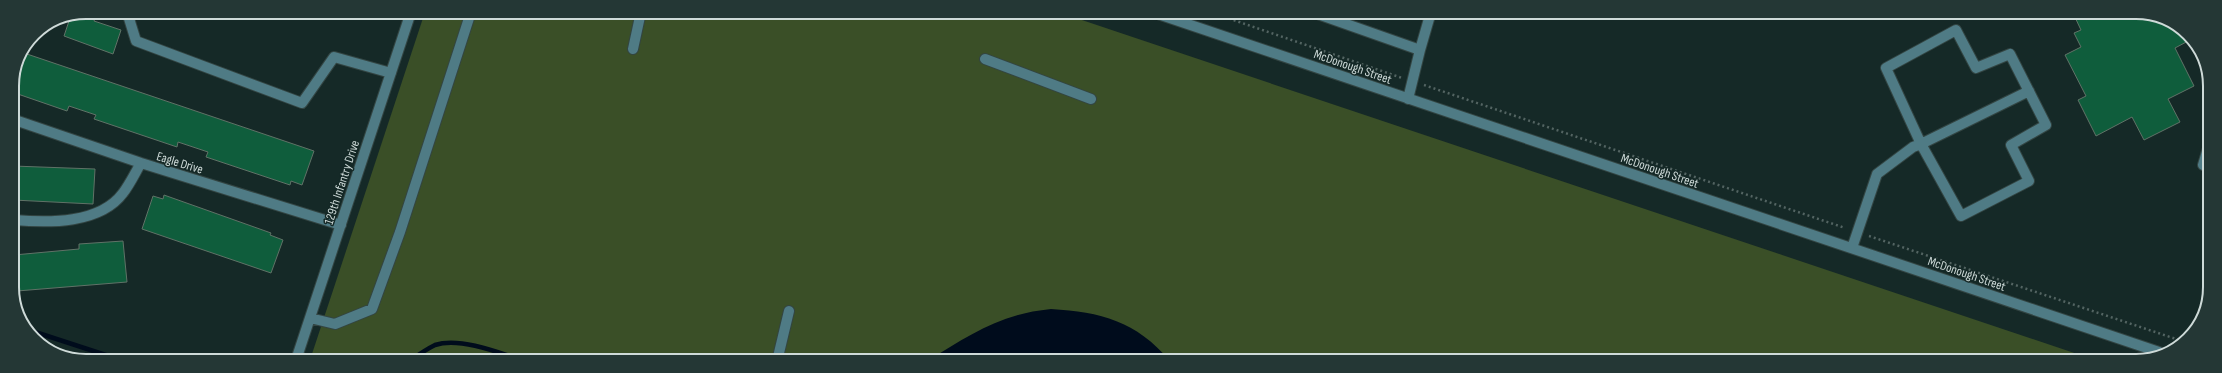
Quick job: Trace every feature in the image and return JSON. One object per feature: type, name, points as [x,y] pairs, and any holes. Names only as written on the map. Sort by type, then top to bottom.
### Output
[{"type":"street","points":[[129,19],[136,41],[302,103],[334,57],[391,73]]},
{"type":"street","name":"129th Infantry Drive","points":[[298,354],[409,19]]},
{"type":"street","points":[[310,318],[335,324],[372,309],[400,232],[469,19]]},
{"type":"street","points":[[633,49],[640,19]]},
{"type":"street","name":"McDonough Street","points":[[1173,19],[2156,351]]},
{"type":"street","points":[[1332,19],[1420,50]]},
{"type":"street","points":[[1408,99],[1429,19]]},
{"type":"street","points":[[1956,30],[1976,68],[2010,54],[2046,125],[2011,145],[2029,181],[1961,216],[1921,144],[1886,68],[1956,30]]},
{"type":"street","points":[[985,59],[1090,99]]},
{"type":"street","points":[[1852,248],[1877,174],[1913,147],[2029,91]]},
{"type":"street","name":"Eagle Drive","points":[[19,121],[140,163],[341,225]]},
{"type":"street","points":[[19,221],[42,223],[73,220],[108,208],[124,193],[140,163]]},
{"type":"street","points":[[779,354],[789,311]]},
{"type":"path","points":[[1230,19],[2177,339]]},
{"type":"green space","points":[[423,19],[1079,19],[2077,354],[312,354]]},
{"type":"water","points":[[1051,309],[1069,310],[1102,316],[1131,328],[1144,336],[1164,354],[939,354],[986,327],[1016,316]]},
{"type":"building","points":[[95,19],[94,21],[121,30],[113,54],[64,36],[69,21],[73,20]]},
{"type":"building","points":[[2076,19],[2136,19],[2153,21],[2162,24],[2180,36],[2186,42],[2175,48],[2194,86],[2168,99],[2180,122],[2144,140],[2132,117],[2096,136],[2078,100],[2086,96],[2065,55],[2081,47],[2074,33],[2081,30]]},
{"type":"building","points":[[27,54],[314,151],[302,185],[291,181],[290,185],[206,157],[208,152],[178,142],[177,147],[94,119],[96,115],[69,106],[67,111],[19,94],[20,73]]},
{"type":"building","points":[[19,166],[95,169],[93,204],[19,200]]},
{"type":"building","points":[[164,195],[271,233],[270,235],[283,240],[271,273],[142,229],[153,196],[163,199]]},
{"type":"building","points":[[123,241],[127,282],[19,291],[19,255],[79,249],[79,244]]},
{"type":"waterway","points":[[38,333],[103,354]]},
{"type":"waterway","points":[[420,354],[435,345],[445,343],[478,346],[504,354]]}]
